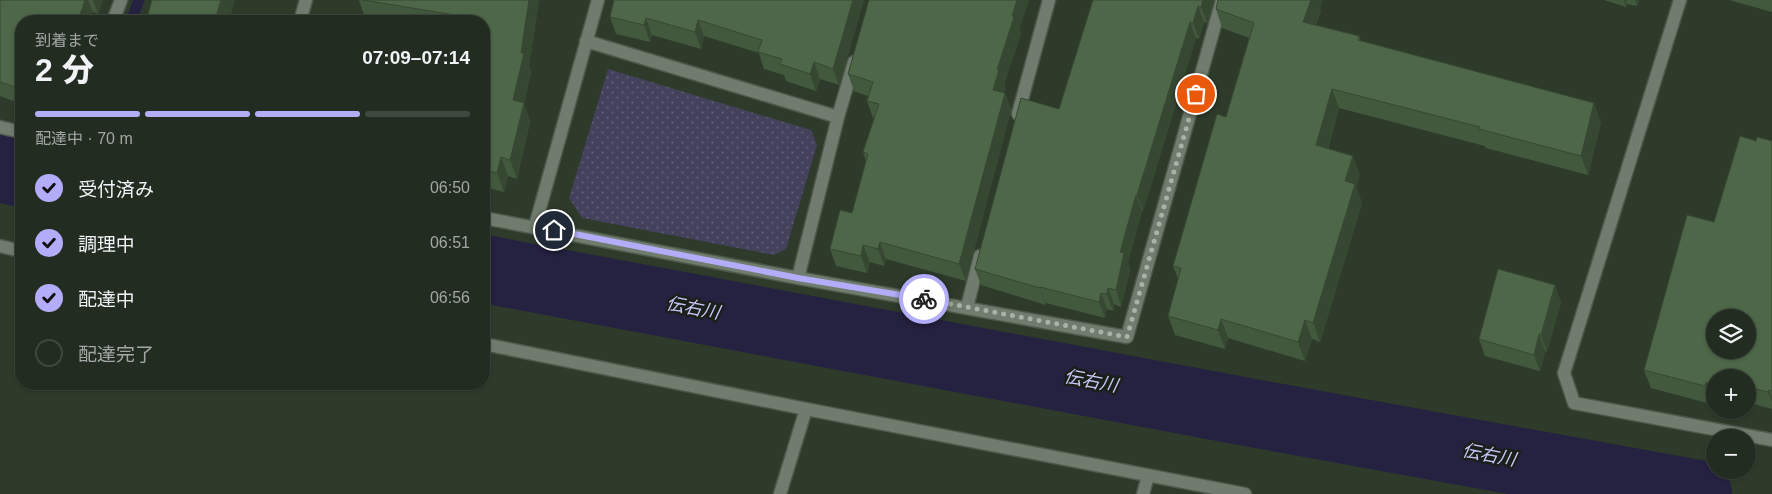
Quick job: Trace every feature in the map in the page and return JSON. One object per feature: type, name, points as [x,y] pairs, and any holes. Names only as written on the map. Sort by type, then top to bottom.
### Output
[{"type":"street","points":[[115,15],[121,0]]},
{"type":"street","points":[[302,15],[306,0]]},
{"type":"street","points":[[535,226],[598,0]]},
{"type":"street","points":[[1016,125],[1049,0]]},
{"type":"street","points":[[490,219],[535,226],[798,278],[1127,337],[1222,0]]},
{"type":"street","points":[[1680,0],[1564,373],[1574,403],[1772,440]]},
{"type":"street","points":[[586,41],[838,117]]},
{"type":"street","points":[[798,278],[838,117],[856,54]]},
{"type":"street","points":[[0,127],[15,131]]},
{"type":"street","points":[[967,307],[985,240]]},
{"type":"street","points":[[0,246],[15,250]]},
{"type":"street","points":[[490,345],[1245,494]]},
{"type":"street","points":[[780,494],[806,409]]},
{"type":"street","points":[[1143,494],[1148,476]]},
{"type":"shaded area","points":[[608,69],[811,130],[817,145],[786,249],[774,255],[582,218],[569,198]]},
{"type":"building","points":[[0,0],[85,0],[80,15],[15,15],[15,87],[0,82]]},
{"type":"building","points":[[152,0],[221,0],[217,15],[148,15]]},
{"type":"building","points":[[363,0],[529,0],[521,53],[524,53],[513,100],[524,103],[510,160],[501,157],[497,173],[490,171],[490,15],[455,15]]},
{"type":"building","points":[[614,0],[853,0],[833,69],[814,62],[810,74],[780,64],[782,59],[758,52],[762,40],[698,20],[695,32],[646,18],[644,25],[610,17]]},
{"type":"building","points":[[869,0],[1017,0],[993,90],[1005,93],[959,264],[880,242],[878,249],[863,245],[861,256],[830,249],[840,210],[852,213],[868,154],[863,152],[879,104],[867,101],[873,82],[848,74]]},
{"type":"building","points":[[1093,0],[1203,0],[1201,7],[1198,6],[1193,23],[1190,22],[1136,195],[1120,252],[1124,253],[1116,290],[1108,288],[1107,294],[1101,293],[1099,302],[1040,288],[975,269],[1021,98],[1059,109]]},
{"type":"building","points":[[1218,0],[1311,0],[1303,22],[1359,36],[1358,40],[1594,103],[1581,156],[1479,129],[1480,127],[1332,89],[1316,145],[1353,156],[1345,181],[1355,184],[1313,323],[1305,320],[1298,342],[1221,319],[1218,330],[1168,316],[1181,268],[1173,266],[1217,114],[1226,117],[1254,23],[1216,9]]},
{"type":"building","points":[[1740,136],[1756,141],[1757,137],[1772,141],[1772,391],[1756,389],[1756,369],[1706,369],[1705,386],[1644,370],[1687,215],[1714,222]]},
{"type":"building","points":[[1498,269],[1555,285],[1534,355],[1479,339]]},
{"type":"waterway","points":[[133,15],[139,0]]},
{"type":"waterway","name":"伝右川","points":[[0,168],[15,172]]},
{"type":"waterway","name":"伝右川","points":[[490,270],[1698,494]]},
{"type":"way so far","points":[[924,299],[1127,337],[1196,94]]},
{"type":"route","points":[[554,230],[798,278],[924,299]]}]
